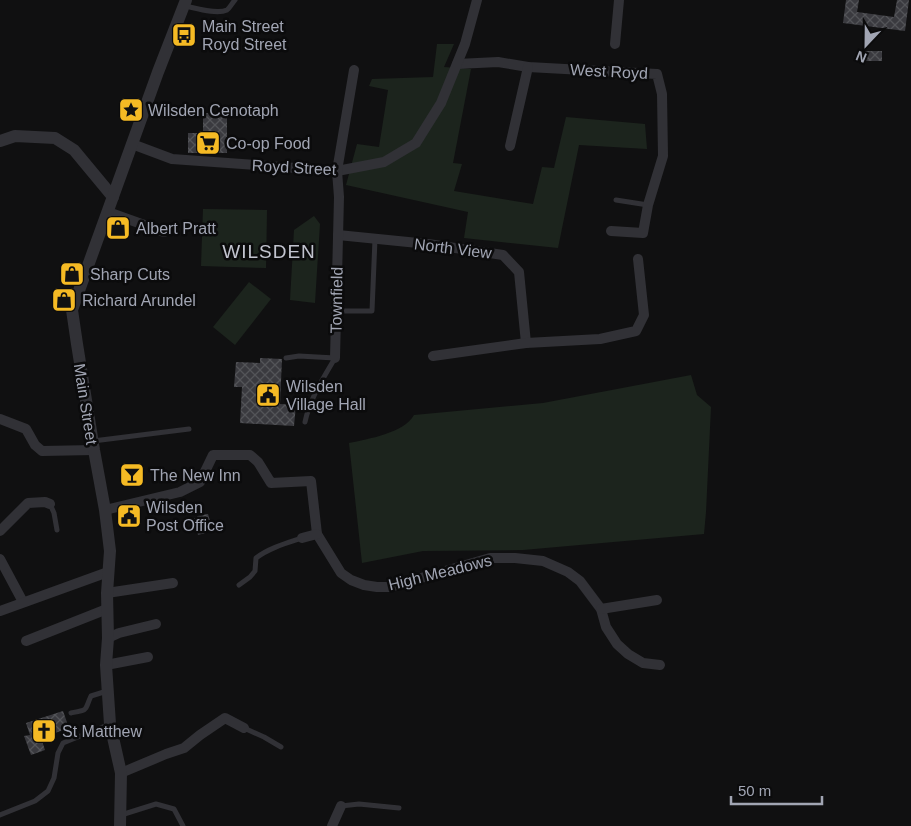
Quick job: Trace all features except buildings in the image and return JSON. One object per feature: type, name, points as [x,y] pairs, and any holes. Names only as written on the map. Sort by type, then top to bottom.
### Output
[{"type":"street","name":"Royd Street","points":[[132,144],[172,159],[337,171],[384,162],[416,143],[442,103],[465,44],[476,0]]},
{"type":"street","points":[[615,44],[619,0]]},
{"type":"street","name":"Main Street","points":[[120,820],[121,774],[110,724],[106,665],[108,638],[107,593],[110,551],[72,310],[158,72],[185,3]]},
{"type":"street","name":"West Royd","points":[[457,64],[498,62],[528,67],[657,74],[662,94],[663,156],[648,205],[643,233],[611,231]]},
{"type":"street","points":[[510,146],[528,67]]},
{"type":"street","name":"Townfield","points":[[335,358],[339,197],[337,171],[354,70]]},
{"type":"street","points":[[0,141],[15,136],[55,138],[74,150],[113,197]]},
{"type":"street","points":[[108,212],[164,232]]},
{"type":"street","name":"North View","points":[[338,235],[503,254],[519,272],[526,343]]},
{"type":"street","points":[[433,356],[526,343],[600,340],[636,331],[644,315],[638,259]]},
{"type":"street","points":[[0,419],[26,428],[35,445],[42,451],[93,445]]},
{"type":"street","points":[[105,510],[180,492],[200,482],[213,455],[250,455],[258,462],[271,483],[310,481],[317,534],[302,538]]},
{"type":"street","points":[[0,531],[28,503],[45,502],[50,504]]},
{"type":"street","name":"High Meadows","points":[[317,534],[341,573],[351,580],[377,587],[390,587],[490,558],[543,561],[568,572],[580,581],[601,609],[606,627],[617,644],[628,654],[643,663],[660,665]]},
{"type":"street","points":[[0,559],[23,602]]},
{"type":"street","points":[[0,611],[108,572]]},
{"type":"street","points":[[107,593],[174,583]]},
{"type":"street","points":[[601,609],[657,600]]},
{"type":"street","points":[[26,641],[108,609]]},
{"type":"street","points":[[108,638],[119,633],[156,624]]},
{"type":"street","points":[[106,665],[148,656]]},
{"type":"street","points":[[121,774],[184,748],[225,718],[244,728]]},
{"type":"street","points":[[332,826],[341,806]]},
{"type":"lane","points":[[185,3],[210,11],[225,11],[235,0]]},
{"type":"lane","points":[[616,200],[648,205]]},
{"type":"lane","points":[[336,310],[372,311],[375,238]]},
{"type":"lane","points":[[286,358],[299,356],[335,358]]},
{"type":"lane","name":"Townfield","points":[[305,422],[308,410],[319,386],[335,358]]},
{"type":"lane","points":[[93,445],[189,429]]},
{"type":"lane","points":[[50,504],[54,513],[57,530]]},
{"type":"lane","points":[[239,585],[255,571],[256,558],[288,542],[302,538]]},
{"type":"lane","points":[[71,712],[85,710],[88,707],[91,696],[108,691]]},
{"type":"lane","points":[[0,814],[35,801],[48,791],[54,778],[58,753],[63,743],[110,724]]},
{"type":"lane","points":[[244,728],[281,747]]},
{"type":"lane","points":[[120,820],[156,804],[174,809],[183,826]]},
{"type":"lane","points":[[341,806],[359,804],[399,808]]},
{"type":"shaded area","points":[[437,44],[454,44],[444,67],[471,69],[453,163],[462,164],[454,191],[533,204],[542,167],[554,168],[566,117],[645,124],[647,149],[579,145],[558,248],[464,238],[468,212],[346,185],[357,144],[379,147],[388,90],[369,86],[372,79],[433,77]]},
{"type":"shaded area","points":[[203,209],[267,210],[266,268],[201,266]]},
{"type":"shaded area","points":[[314,216],[320,224],[315,303],[290,300],[294,230]]},
{"type":"shaded area","points":[[249,282],[271,299],[235,345],[213,327]]},
{"type":"shaded area","points":[[691,375],[697,395],[711,407],[704,534],[523,550],[423,551],[362,563],[349,443],[394,431],[409,421],[414,415],[543,403]]},
{"type":"place","name":"Main Street Royd Street","points":[[184,35]]},
{"type":"place","name":"Wilsden Cenotaph","points":[[131,110]]},
{"type":"place","name":"Co-op Food","points":[[208,143]]},
{"type":"place","name":"Albert Pratt","points":[[118,228]]},
{"type":"place","name":"Sharp Cuts","points":[[72,274]]},
{"type":"place","name":"Richard Arundel","points":[[64,300]]},
{"type":"place","name":"Wilsden Village Hall","points":[[268,395]]},
{"type":"place","name":"The New Inn","points":[[132,475]]},
{"type":"place","name":"Wilsden Post Office","points":[[129,516]]},
{"type":"place","name":"St Matthew","points":[[44,731]]},
{"type":"district","name":"WILSDEN","points":[[269,251]]}]
